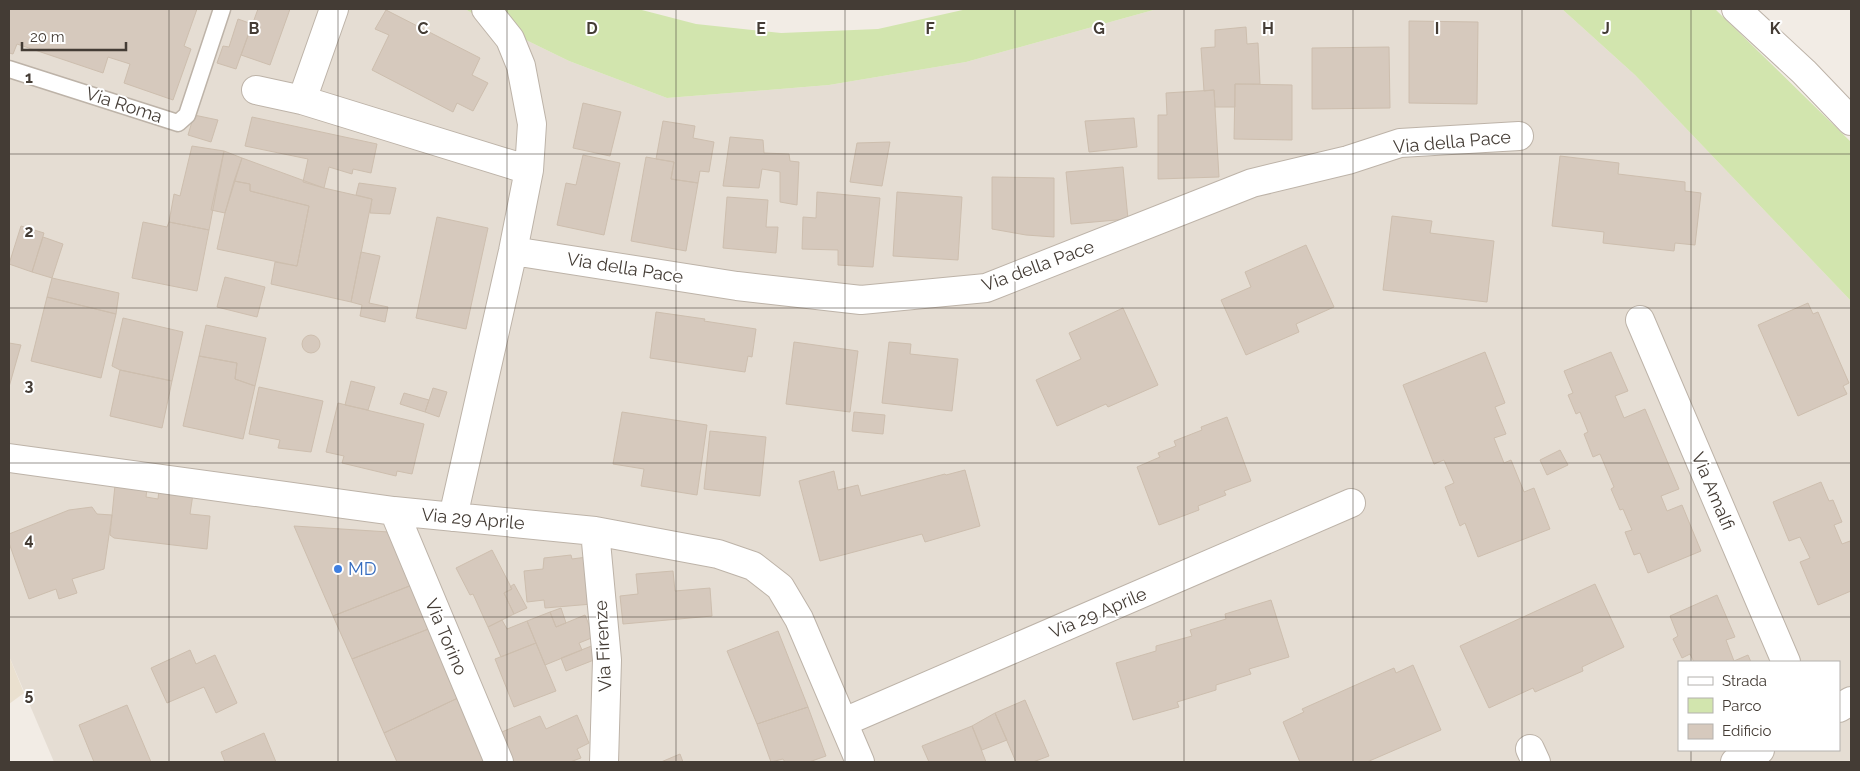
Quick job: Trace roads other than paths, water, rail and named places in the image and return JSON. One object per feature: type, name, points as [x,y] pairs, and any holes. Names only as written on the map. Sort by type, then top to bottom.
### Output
[{"type":"street","points":[[302,100],[334,9]]},
{"type":"street","points":[[453,517],[513,251],[529,170],[532,124],[521,66],[510,39],[486,9]]},
{"type":"street","points":[[1736,9],[1804,72],[1851,121]]},
{"type":"street","points":[[256,90],[302,100],[529,170]]},
{"type":"street","name":"Via della Pace","points":[[513,251],[737,286],[861,300],[986,288],[1252,183],[1348,160],[1400,143],[1519,136]]},
{"type":"street","name":"Via Amalfi","points":[[1640,320],[1786,661]]},
{"type":"street","name":"Via 29 Aprile","points":[[9,458],[394,511],[595,531],[718,554],[753,566],[780,587],[799,619],[860,762]]},
{"type":"street","name":"Via 29 Aprile","points":[[844,722],[1351,503]]},
{"type":"street","name":"Via Torino","points":[[394,511],[499,762]]},
{"type":"street","name":"Via Firenze","points":[[595,531],[607,660],[604,762]]},
{"type":"street","points":[[1840,707],[1851,701]]},
{"type":"street","points":[[1735,762],[1758,751]]},
{"type":"lane","name":"Via Roma","points":[[9,69],[178,123],[187,115],[222,9]]},
{"type":"place","name":"MD","points":[[338,569]]}]
